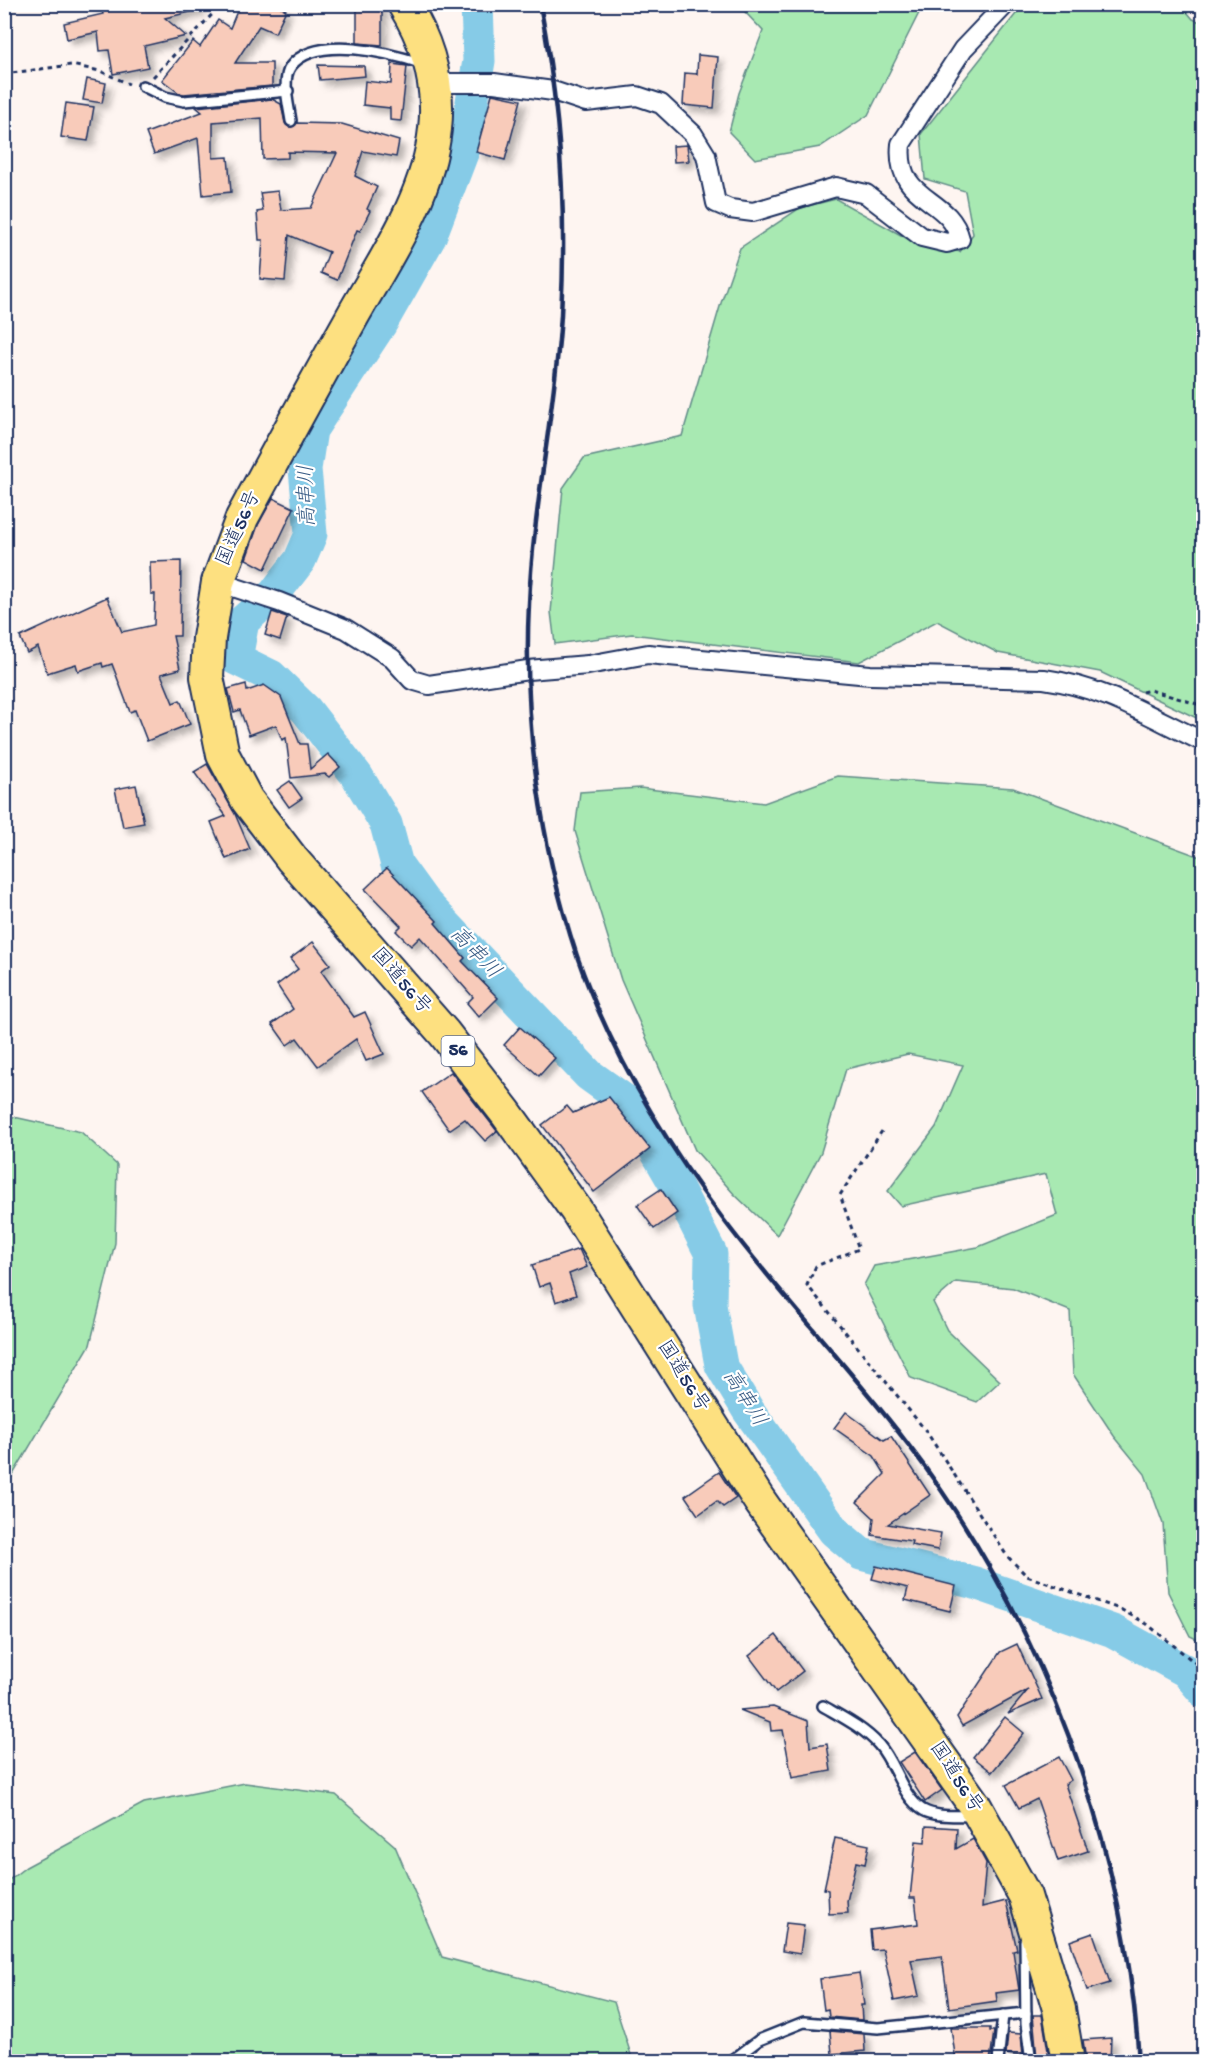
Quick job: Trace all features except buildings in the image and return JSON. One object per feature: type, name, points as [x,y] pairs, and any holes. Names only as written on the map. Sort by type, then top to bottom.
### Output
[{"type":"highway","name":"国道56号","points":[[404,4],[442,78],[429,162],[403,225],[242,518],[232,587],[207,677],[223,755],[247,800],[292,859],[444,1034],[506,1113],[576,1210],[759,1500],[981,1816],[1025,1896],[1059,2009],[1068,2061]]},
{"type":"street","points":[[442,78],[553,91],[586,102],[637,96],[661,104],[693,134],[706,154],[716,203],[730,209],[753,212],[837,187],[866,194],[922,237],[947,243],[960,239],[957,224],[906,181],[900,158],[901,144],[963,49],[1006,4]]},
{"type":"street","points":[[232,587],[279,602],[346,629],[392,658],[412,680],[429,686],[528,670],[588,665],[648,654],[870,675],[1044,679],[1071,683],[1112,696],[1203,742]]},
{"type":"lane","points":[[291,121],[288,91],[290,67],[307,54],[329,49],[365,50],[405,58],[442,78]]},
{"type":"lane","points":[[143,86],[165,97],[184,101],[288,91]]},
{"type":"lane","points":[[823,1706],[853,1723],[880,1745],[911,1797],[922,1810],[938,1814],[981,1816]]},
{"type":"lane","points":[[1025,1896],[1026,2013],[1031,2061]]},
{"type":"lane","points":[[730,2061],[759,2040],[804,2022],[878,2028],[1026,2013]]},
{"type":"lane","points":[[998,2061],[1003,2015]]},
{"type":"path","points":[[4,74],[71,65],[100,71],[125,84],[143,86],[222,4]]},
{"type":"path","points":[[1112,696],[1150,690],[1203,706]]},
{"type":"path","points":[[882,1131],[840,1195],[859,1249],[816,1266],[807,1285],[926,1431],[1007,1556],[1027,1576],[1122,1610],[1148,1624],[1203,1670]]},
{"type":"green space","points":[[704,5],[923,5],[868,115],[820,147],[755,159],[729,132],[739,93],[763,31],[744,11]]},
{"type":"green space","points":[[1023,5],[1181,5],[1193,19],[1203,23],[1203,721],[1100,672],[998,653],[937,621],[859,662],[632,634],[555,644],[551,612],[563,488],[584,458],[682,436],[721,303],[740,248],[800,208],[836,199],[908,239],[960,252],[973,234],[965,191],[925,179],[921,134]]},
{"type":"green space","points":[[838,776],[1013,788],[1203,858],[1203,1642],[1190,1636],[1168,1592],[1163,1524],[1145,1474],[1114,1436],[1073,1374],[1070,1311],[1013,1288],[956,1282],[933,1302],[947,1330],[1000,1381],[977,1402],[911,1378],[864,1285],[874,1266],[978,1247],[1057,1215],[1046,1174],[901,1206],[888,1191],[936,1127],[963,1065],[908,1054],[846,1069],[821,1152],[777,1235],[734,1194],[695,1150],[621,980],[575,831],[580,792],[640,788],[764,803]]},
{"type":"green space","points":[[5,1115],[81,1132],[117,1165],[115,1243],[90,1345],[5,1488]]},
{"type":"green space","points":[[245,1783],[336,1795],[395,1846],[442,1957],[614,2002],[633,2061],[5,2061],[5,1883],[26,1867],[144,1803]]},
{"type":"waterway","name":"高串川","points":[[477,4],[479,61],[464,148],[430,237],[380,325],[311,430],[305,469],[311,534],[300,560],[274,594],[243,621],[236,659],[271,676],[306,710],[357,776],[386,824],[397,865],[423,901],[589,1075],[628,1103],[678,1189],[711,1254],[710,1305],[721,1365],[748,1410],[834,1531],[861,1554],[975,1583],[1113,1631],[1186,1671],[1204,1692]]},
{"type":"railway","points":[[540,4],[557,121],[562,198],[563,276],[558,351],[531,568],[529,693],[532,738],[544,827],[564,914],[577,956],[605,1026],[659,1126],[701,1189],[745,1248],[862,1386],[907,1443],[955,1511],[998,1583],[1036,1658],[1068,1735],[1095,1815],[1116,1896],[1131,1979],[1139,2062]]}]
